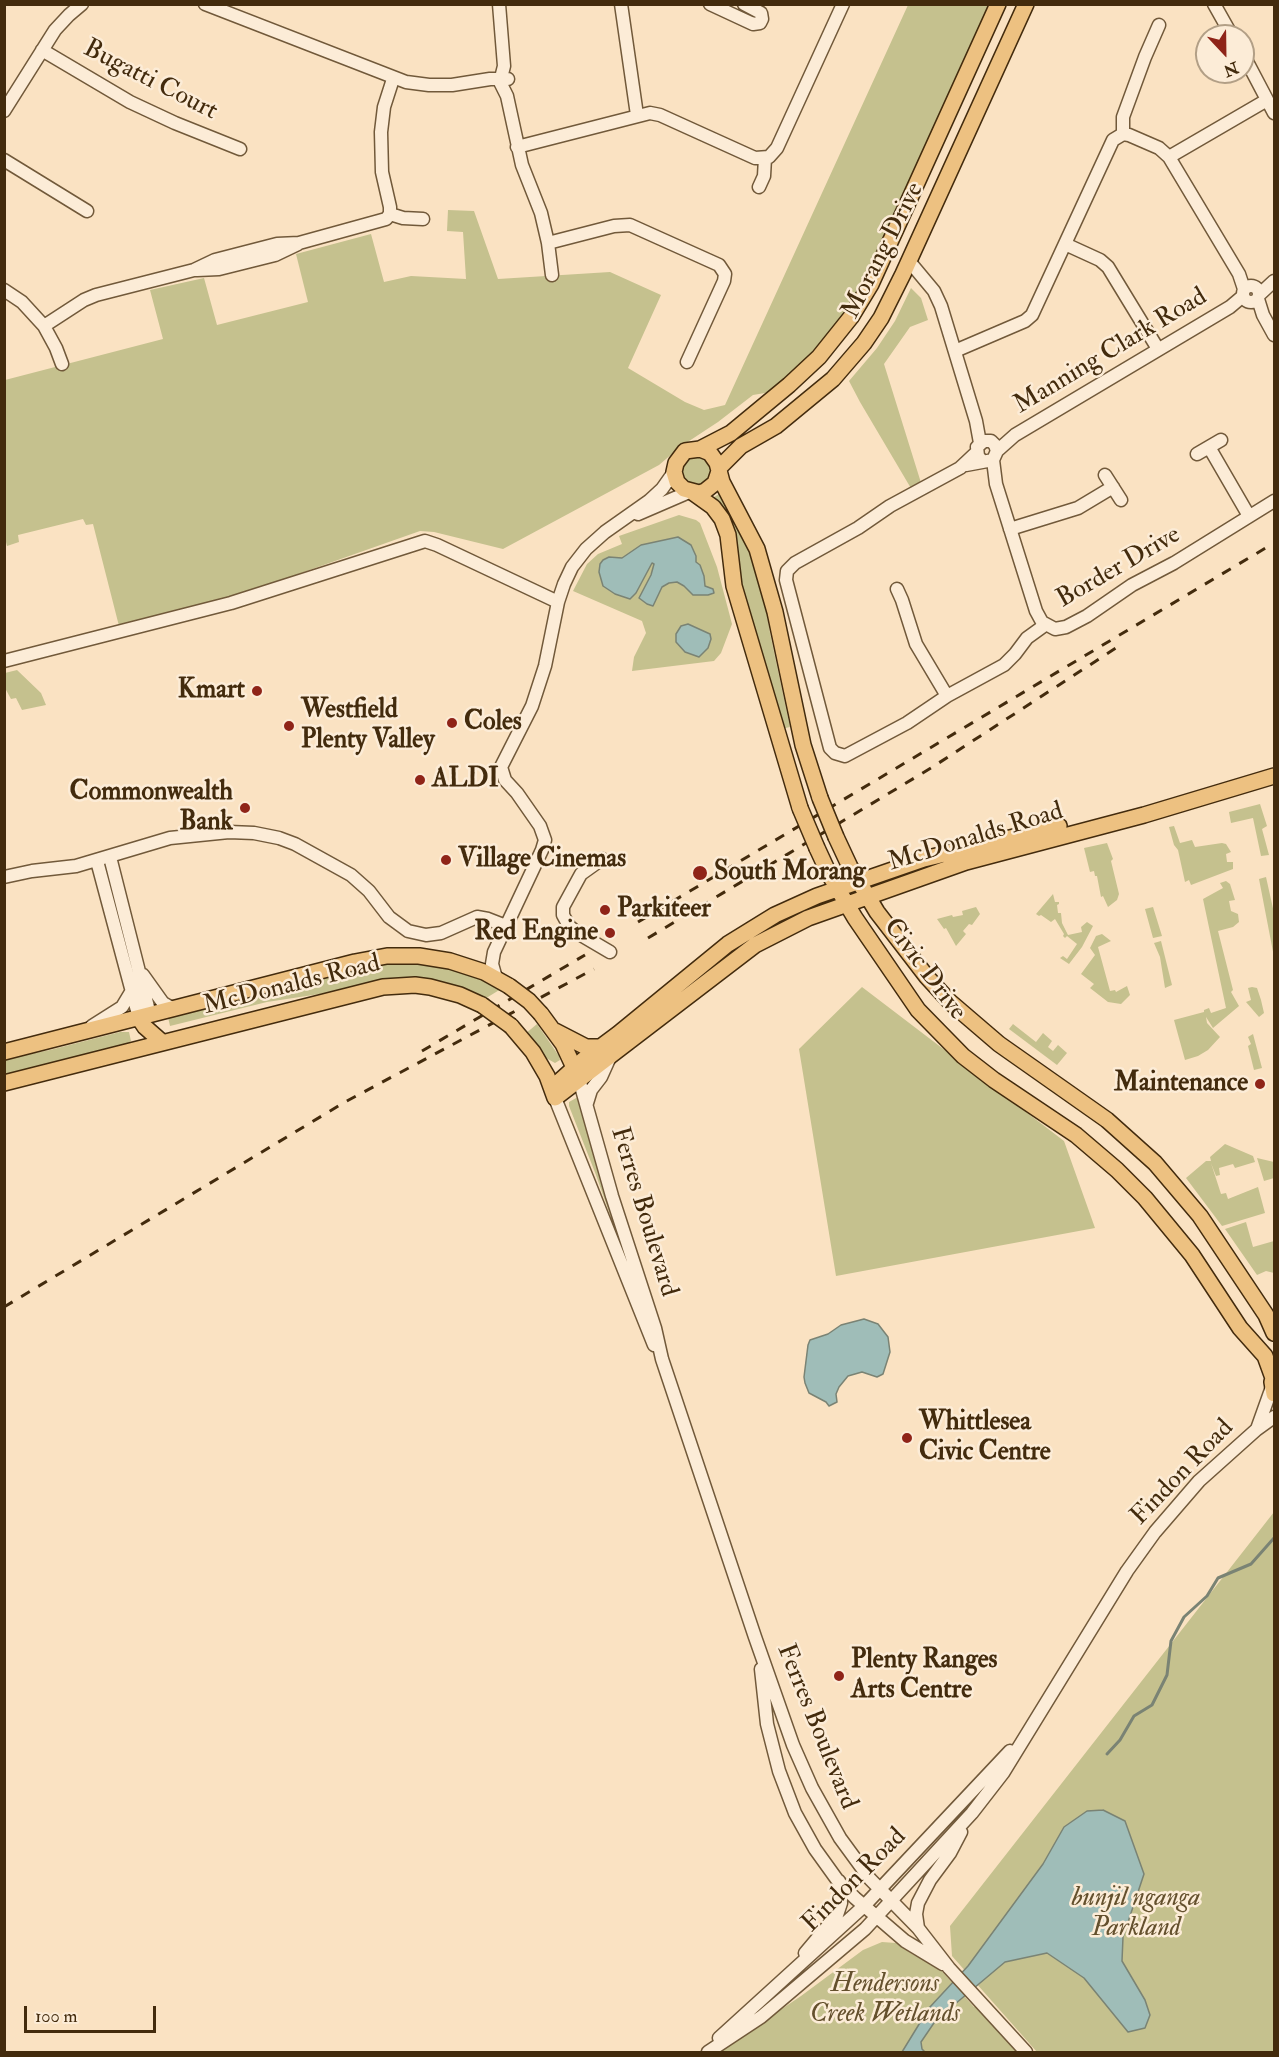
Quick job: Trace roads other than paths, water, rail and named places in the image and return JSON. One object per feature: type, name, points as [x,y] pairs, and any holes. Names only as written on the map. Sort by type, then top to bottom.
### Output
[{"type":"main road","name":"Morang Drive","points":[[700,449],[731,433],[789,385],[819,357],[851,317],[875,274],[998,4]]},
{"type":"main road","name":"Morang Drive","points":[[719,470],[741,446],[776,426],[811,399],[844,368],[881,318],[1026,4]]},
{"type":"main road","points":[[690,449],[700,449],[715,458],[719,470],[718,478],[705,491],[691,492],[677,482],[674,472],[681,454],[690,449]]},
{"type":"main road","name":"Civic Drive","points":[[719,470],[757,549],[764,570],[803,745],[820,798],[836,837],[867,896],[906,953],[950,1002],[999,1044],[1107,1120],[1160,1168],[1200,1216],[1275,1332]]},
{"type":"main road","name":"Civic Drive","points":[[691,492],[712,507],[722,519],[728,535],[734,586],[800,808],[817,848],[838,889],[905,993],[945,1040],[988,1076],[1094,1149],[1163,1217],[1192,1255],[1240,1328],[1266,1356],[1274,1383]]},
{"type":"main road","name":"McDonalds Road","points":[[4,1083],[383,987],[415,985],[460,995],[482,1005],[511,1026],[533,1052],[554,1093],[605,1052],[755,945],[794,924],[966,862],[1144,815],[1275,776]]},
{"type":"main road","name":"McDonalds Road","points":[[605,1052],[735,938],[775,915],[838,889],[959,849],[1139,808],[1187,801]]},
{"type":"main road","name":"McDonalds Road","points":[[4,1052],[355,962],[387,956],[426,957],[468,966],[503,982],[528,1001],[541,1014],[563,1044],[577,1073]]},
{"type":"main road","points":[[145,1016],[162,1042]]},
{"type":"main road","name":"McDonalds Road","points":[[553,1030],[585,1047],[605,1052]]},
{"type":"street","points":[[4,111],[62,22],[82,4]]},
{"type":"street","points":[[205,4],[393,79],[429,85],[503,79]]},
{"type":"street","points":[[499,4],[502,35],[510,59],[503,79]]},
{"type":"street","points":[[621,4],[637,115]]},
{"type":"street","points":[[710,4],[753,24],[760,23],[761,13],[744,4]]},
{"type":"street","points":[[517,147],[650,113],[660,115],[755,158],[772,155],[843,4]]},
{"type":"street","points":[[1214,4],[1225,24]]},
{"type":"street","points":[[1123,134],[1123,117],[1159,25]]},
{"type":"street","name":"Bugatti Court","points":[[42,50],[137,106],[240,149]]},
{"type":"street","points":[[1255,77],[1275,113]]},
{"type":"street","points":[[44,326],[96,295],[194,270],[219,269],[242,264],[275,255],[299,243],[386,219],[390,214],[390,207],[382,172],[380,145],[384,107],[393,79]]},
{"type":"street","points":[[503,79],[514,93],[513,125],[517,147],[541,213],[552,274]]},
{"type":"street","points":[[1169,158],[1267,100]]},
{"type":"street","points":[[955,351],[1029,318],[1113,140],[1123,134],[1159,148],[1169,158],[1275,335]]},
{"type":"street","points":[[759,187],[764,176],[765,158]]},
{"type":"street","points":[[4,160],[87,211]]},
{"type":"street","points":[[390,214],[403,218],[423,219]]},
{"type":"street","points":[[548,243],[614,226],[630,225],[718,265],[725,274],[724,281],[687,362]]},
{"type":"street","points":[[1065,244],[1105,262],[1158,349]]},
{"type":"street","points":[[906,268],[927,283],[941,306],[1036,611],[1045,625]]},
{"type":"street","name":"Manning Clark Road","points":[[835,753],[828,744],[786,580],[787,571],[795,563],[851,532],[890,506],[960,468],[1273,281]]},
{"type":"street","points":[[4,290],[22,302],[44,326],[62,364]]},
{"type":"street","points":[[1197,454],[1221,441]]},
{"type":"street","points":[[1209,447],[1249,516]]},
{"type":"street","points":[[503,982],[492,961],[494,951],[545,840],[540,826],[503,777],[501,767],[532,706],[545,666],[558,602],[567,576],[577,559],[596,540],[656,495],[674,472]]},
{"type":"street","points":[[1105,475],[1121,500]]},
{"type":"street","points":[[1010,529],[1078,508],[1113,487]]},
{"type":"street","points":[[625,520],[691,492]]},
{"type":"street","name":"Border Drive","points":[[835,753],[842,756],[849,754],[907,723],[947,696],[1004,665],[1027,638],[1045,625],[1058,629],[1078,621],[1132,585],[1180,560],[1275,501]]},
{"type":"street","points":[[4,661],[231,603],[421,542],[437,545],[558,602]]},
{"type":"street","points":[[896,589],[918,649],[947,696]]},
{"type":"street","points":[[4,877],[32,871],[67,868],[97,861],[170,838],[229,832],[265,835],[294,844],[351,875],[369,891],[389,918],[408,931],[426,934],[441,933],[477,917],[506,926]]},
{"type":"street","points":[[110,857],[138,970],[145,1016]]},
{"type":"street","points":[[602,858],[581,874],[563,907],[563,915],[569,926],[576,932],[610,952]]},
{"type":"street","points":[[97,861],[131,992],[145,1016]]},
{"type":"street","points":[[468,966],[484,960],[494,951]]},
{"type":"street","points":[[138,970],[164,1003],[178,1008]]},
{"type":"street","points":[[77,1034],[117,1011],[127,1002],[131,992]]},
{"type":"street","points":[[587,1104],[591,1090],[602,1077],[605,1052]]},
{"type":"street","name":"Ferres Boulevard","points":[[577,1073],[612,1196],[655,1328],[662,1359],[793,1745],[812,1788],[840,1838],[870,1879],[918,1928],[949,1968]]},
{"type":"street","name":"Ferres Boulevard","points":[[554,1093],[635,1296],[649,1337],[662,1359]]},
{"type":"street","name":"Findon Road","points":[[1256,1430],[1274,1383]]},
{"type":"street","name":"Findon Road","points":[[708,2052],[761,2018],[865,1929],[972,1813],[1003,1773],[1126,1571],[1155,1532],[1199,1481],[1256,1430],[1275,1417]]},
{"type":"street","name":"Ferres Boulevard","points":[[755,1637],[767,1725],[782,1781],[804,1830],[838,1881],[864,1906],[904,1941],[949,1968]]},
{"type":"street","name":"Findon Road","points":[[702,2052],[864,1906],[1029,1730]]},
{"type":"street","points":[[918,1928],[916,1914],[918,1903],[972,1813]]},
{"type":"street","points":[[784,1980],[837,1915],[841,1903],[838,1881]]},
{"type":"street","points":[[949,1968],[1026,2052]]},
{"type":"water","points":[[678,537],[691,545],[696,562],[700,565],[704,576],[705,586],[713,589],[714,593],[693,595],[677,582],[669,583],[662,587],[653,606],[647,604],[639,598],[651,575],[654,564],[652,563],[636,593],[630,599],[615,594],[603,586],[599,572],[603,560],[609,557],[622,558],[641,545]]},
{"type":"water","points":[[688,624],[710,634],[708,648],[699,657],[685,652],[676,642],[676,634],[681,626]]},
{"type":"water","points":[[864,1319],[878,1324],[888,1337],[890,1352],[883,1374],[877,1377],[862,1372],[848,1376],[836,1394],[837,1402],[829,1406],[809,1393],[805,1383],[810,1340],[828,1334],[841,1325]]},
{"type":"water","points":[[1103,1810],[1125,1821],[1144,1874],[1123,1937],[1122,1961],[1145,2000],[1150,2015],[1145,2028],[1128,2032],[1084,1978],[1047,1953],[1005,1962],[936,2020],[921,2042],[925,2052],[902,2052],[929,2008],[968,1966],[1043,1864],[1064,1827],[1087,1811]]},
{"type":"waterway","points":[[1107,1754],[1120,1740],[1134,1716],[1152,1705],[1167,1675],[1171,1641],[1184,1617],[1207,1596],[1218,1578],[1251,1564],[1274,1538]]},
{"type":"railway","points":[[638,922],[1274,543]]},
{"type":"railway","points":[[648,938],[931,768],[1119,646]]},
{"type":"railway","points":[[422,1051],[585,955]]},
{"type":"railway","points":[[4,1307],[345,1102],[594,969]]},
{"type":"place","name":"Kmart","points":[[257,691]]},
{"type":"place","name":"Coles","points":[[452,723]]},
{"type":"place","name":"Westfield Plenty Valley","points":[[289,726]]},
{"type":"place","name":"ALDI","points":[[420,780]]},
{"type":"place","name":"Commonwealth Bank","points":[[245,808]]},
{"type":"place","name":"Village Cinemas","points":[[446,860]]},
{"type":"place","name":"South Morang","points":[[700,873]]},
{"type":"place","name":"Parkiteer","points":[[605,910]]},
{"type":"place","name":"Red Engine","points":[[610,933]]},
{"type":"place","name":"Maintenance","points":[[1260,1084]]},
{"type":"place","name":"Whittlesea Civic Centre","points":[[907,1438]]},
{"type":"place","name":"Plenty Ranges Arts Centre","points":[[839,1676]]},
{"type":"park label","name":"bunjil nganga Parkland","points":[[1136,1914]]},
{"type":"park label","name":"Hendersons Creek Wetlands","points":[[885,2000]]}]
